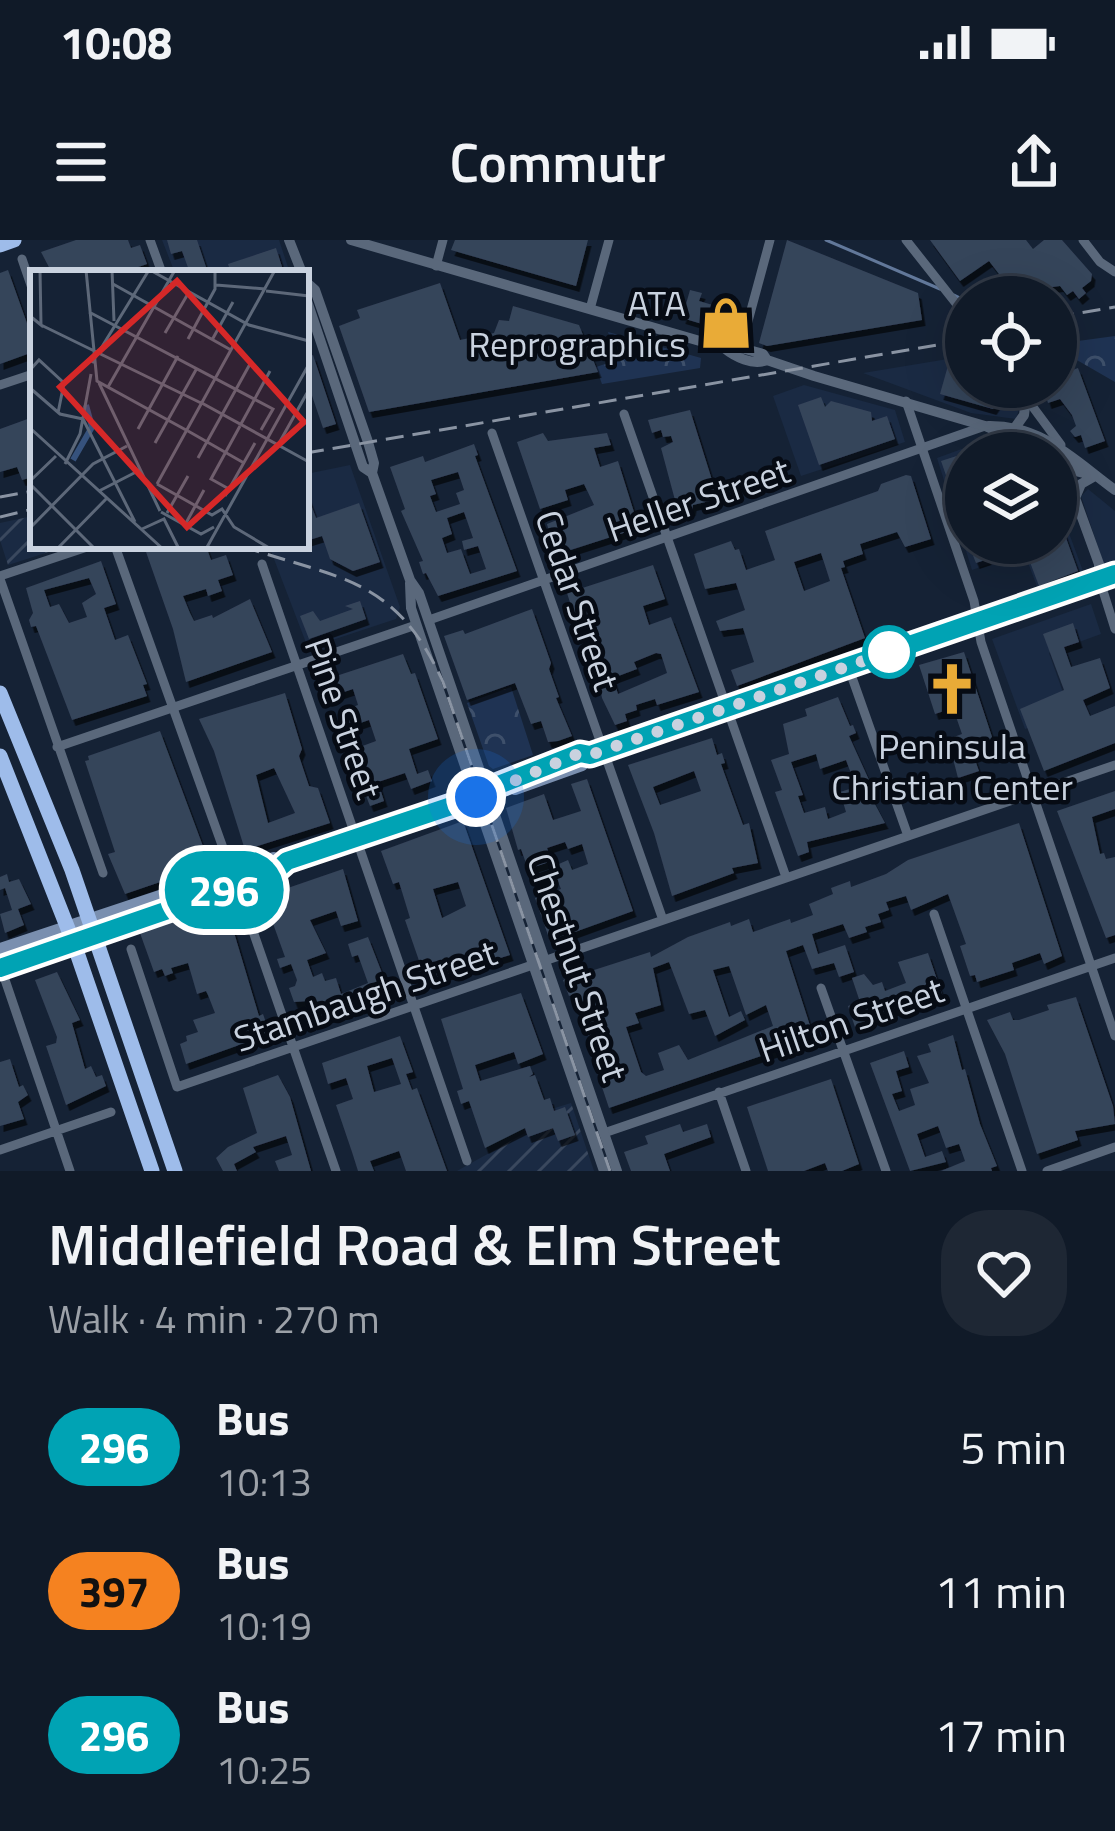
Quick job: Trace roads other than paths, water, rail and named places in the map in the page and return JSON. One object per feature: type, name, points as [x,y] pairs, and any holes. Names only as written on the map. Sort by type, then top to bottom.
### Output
[{"type":"highway","points":[[0,245],[14,240]]},
{"type":"highway","points":[[0,693],[72,870],[175,1171]]},
{"type":"highway","points":[[0,756],[74,944],[152,1171]]},
{"type":"main road","points":[[1,968],[93,938],[274,858],[287,861],[481,795],[580,753],[596,752],[1115,574]]},
{"type":"main road","points":[[0,949],[87,917],[235,879]]},
{"type":"street","points":[[150,240],[161,270]]},
{"type":"street","points":[[289,240],[301,270]]},
{"type":"street","points":[[351,240],[724,348],[741,347],[767,360]]},
{"type":"street","points":[[436,266],[443,240]]},
{"type":"street","points":[[590,309],[609,240]]},
{"type":"street","points":[[741,347],[770,240]]},
{"type":"street","points":[[906,240],[945,289]]},
{"type":"street","points":[[1083,240],[1115,272]]},
{"type":"street","points":[[22,259],[30,282]]},
{"type":"street","name":"Chestnut Street","points":[[309,285],[315,290],[359,416],[374,463],[371,473]]},
{"type":"street","name":"Chestnut Street","points":[[309,307],[363,467],[371,473],[410,580],[411,608],[422,622],[617,1171]]},
{"type":"street","points":[[724,348],[735,357],[760,363],[767,360],[999,432]]},
{"type":"street","points":[[0,386],[30,375]]},
{"type":"street","points":[[906,401],[1115,1036]]},
{"type":"street","points":[[1014,429],[1025,408]]},
{"type":"street","points":[[1033,408],[1051,432]]},
{"type":"street","points":[[624,414],[786,877]]},
{"type":"street","points":[[985,426],[1023,432]]},
{"type":"street","name":"Heller Street","points":[[57,747],[985,426]]},
{"type":"street","name":"Cedar Street","points":[[492,434],[544,581],[596,752],[663,920]]},
{"type":"street","points":[[1077,460],[1115,490]]},
{"type":"street","points":[[1077,472],[1095,476]]},
{"type":"street","points":[[1095,476],[1081,484],[1076,498],[1115,629]]},
{"type":"street","points":[[81,549],[0,577],[103,873]]},
{"type":"street","points":[[116,549],[336,1171]]},
{"type":"street","name":"Pine Street","points":[[262,564],[467,1161]]},
{"type":"street","points":[[848,666],[908,836]]},
{"type":"street","name":"Stambaugh Street","points":[[131,950],[177,1088],[1115,765]]},
{"type":"street","points":[[934,914],[1022,1171]]},
{"type":"street","name":"Hilton Street","points":[[604,1132],[1115,958]]},
{"type":"street","name":"Chestnut Street","points":[[540,964],[604,1171]]},
{"type":"street","points":[[1,968],[70,1171]]},
{"type":"street","points":[[821,988],[886,1171]]},
{"type":"street","points":[[719,1092],[746,1171]]},
{"type":"street","points":[[0,1150],[111,1112]]},
{"type":"street","points":[[1047,1171],[1115,1147]]},
{"type":"waterway","points":[[826,240],[940,289]]},
{"type":"railway","points":[[1077,313],[1115,307]]},
{"type":"railway","points":[[309,452],[945,344]]},
{"type":"railway","points":[[0,497],[30,492]]},
{"type":"railway","points":[[0,517],[30,510]]},
{"type":"railway","points":[[251,549],[361,587],[384,601],[425,647],[443,682],[610,1171]]},
{"type":"place","name":"ATA Reprographics","points":[[726,323]]},
{"type":"place","name":"Peninsula Christian Center","points":[[952,689]]}]
